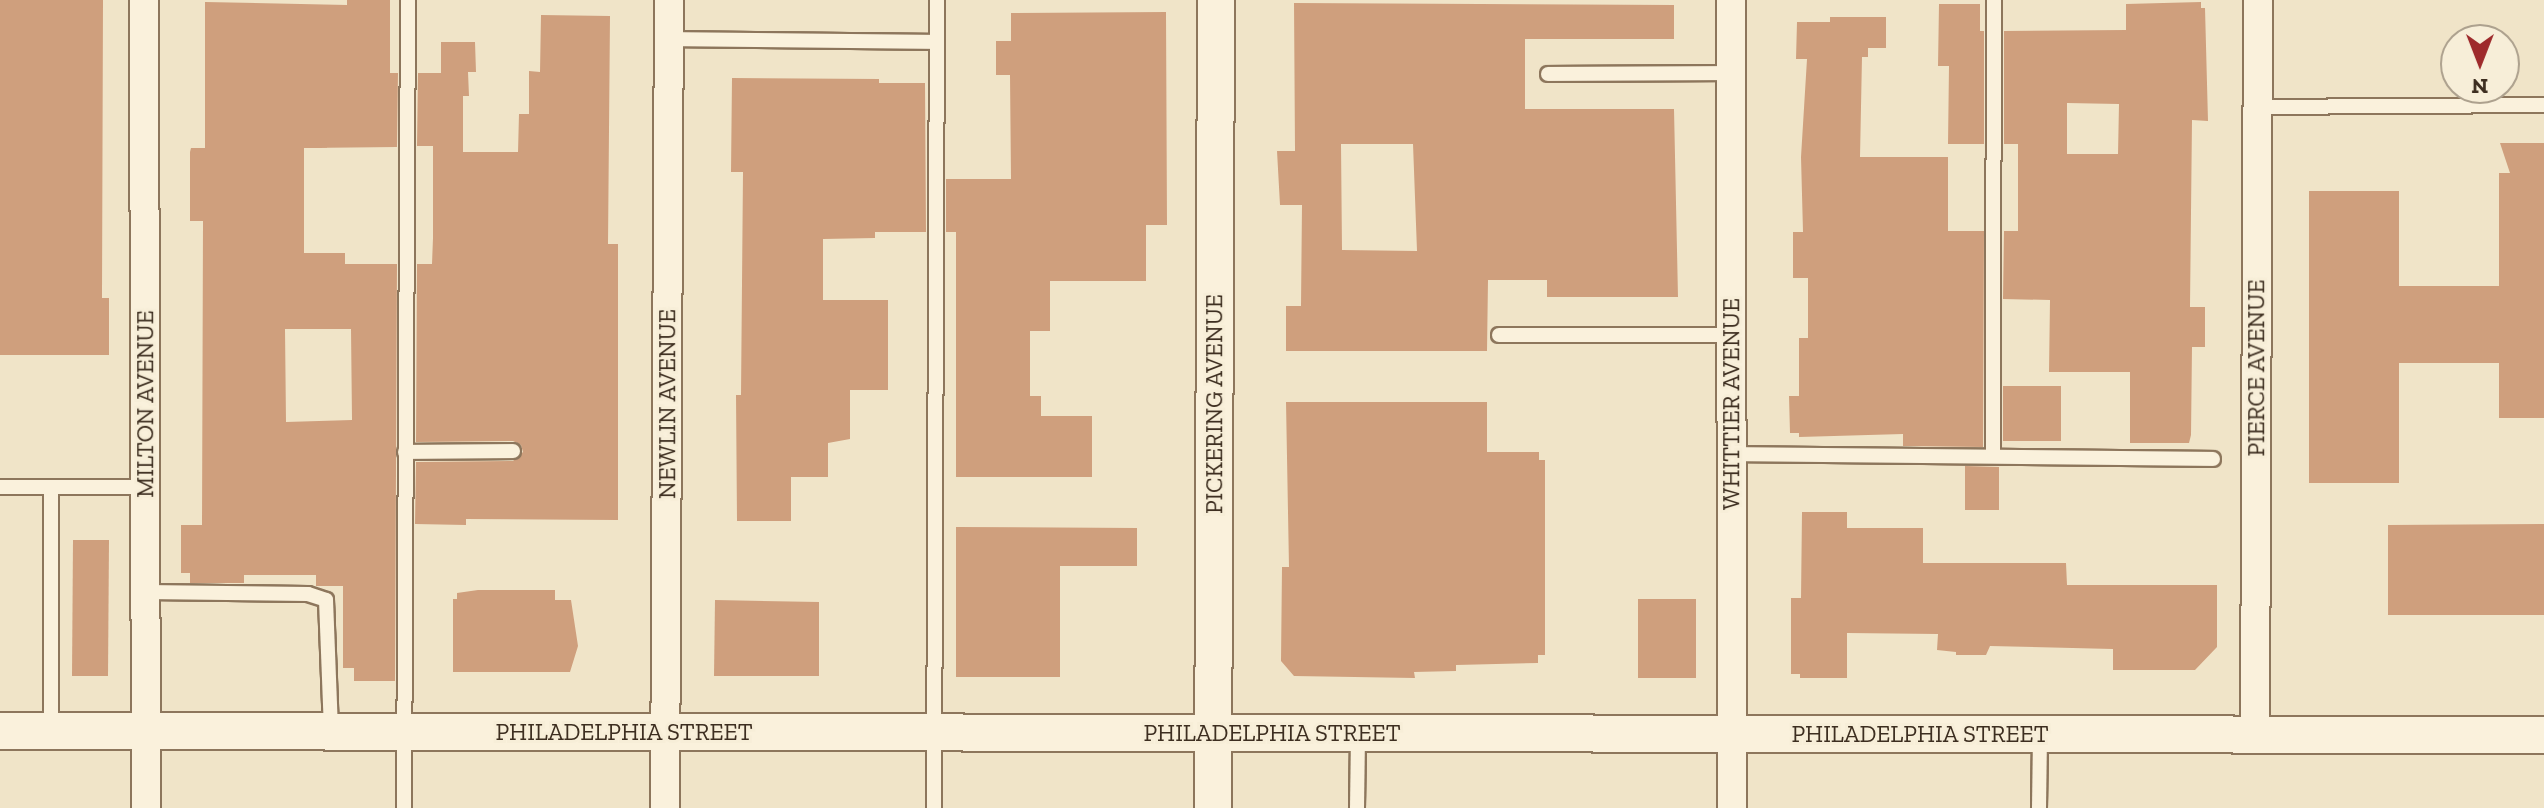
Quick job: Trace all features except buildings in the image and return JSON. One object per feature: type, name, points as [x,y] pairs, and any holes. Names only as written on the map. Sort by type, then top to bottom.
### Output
[{"type":"street","name":"MILTON AVENUE","points":[[144,0],[146,808]]},
{"type":"street","name":"NEWLIN AVENUE","points":[[665,808],[669,0]]},
{"type":"street","name":"PICKERING AVENUE","points":[[1213,808],[1216,0]]},
{"type":"street","name":"WHITTIER AVENUE","points":[[1731,0],[1732,808]]},
{"type":"street","name":"PIERCE AVENUE","points":[[2255,735],[2258,0]]},
{"type":"street","name":"PHILADELPHIA STREET","points":[[0,731],[2544,735]]},
{"type":"lane","points":[[404,808],[408,0]]},
{"type":"lane","points":[[934,808],[937,0]]},
{"type":"lane","points":[[1993,456],[1994,0]]},
{"type":"lane","points":[[669,39],[937,42]]},
{"type":"lane","points":[[1548,74],[1731,73]]},
{"type":"lane","points":[[2257,107],[2544,105]]},
{"type":"lane","points":[[1499,335],[1731,335]]},
{"type":"lane","points":[[405,452],[513,451]]},
{"type":"lane","points":[[1731,454],[2213,459]]},
{"type":"lane","points":[[0,487],[146,487]]},
{"type":"lane","points":[[51,487],[51,731]]},
{"type":"lane","points":[[146,592],[308,594],[326,600],[331,732]]},
{"type":"lane","points":[[1357,808],[1358,733]]},
{"type":"lane","points":[[2039,808],[2040,735]]}]
